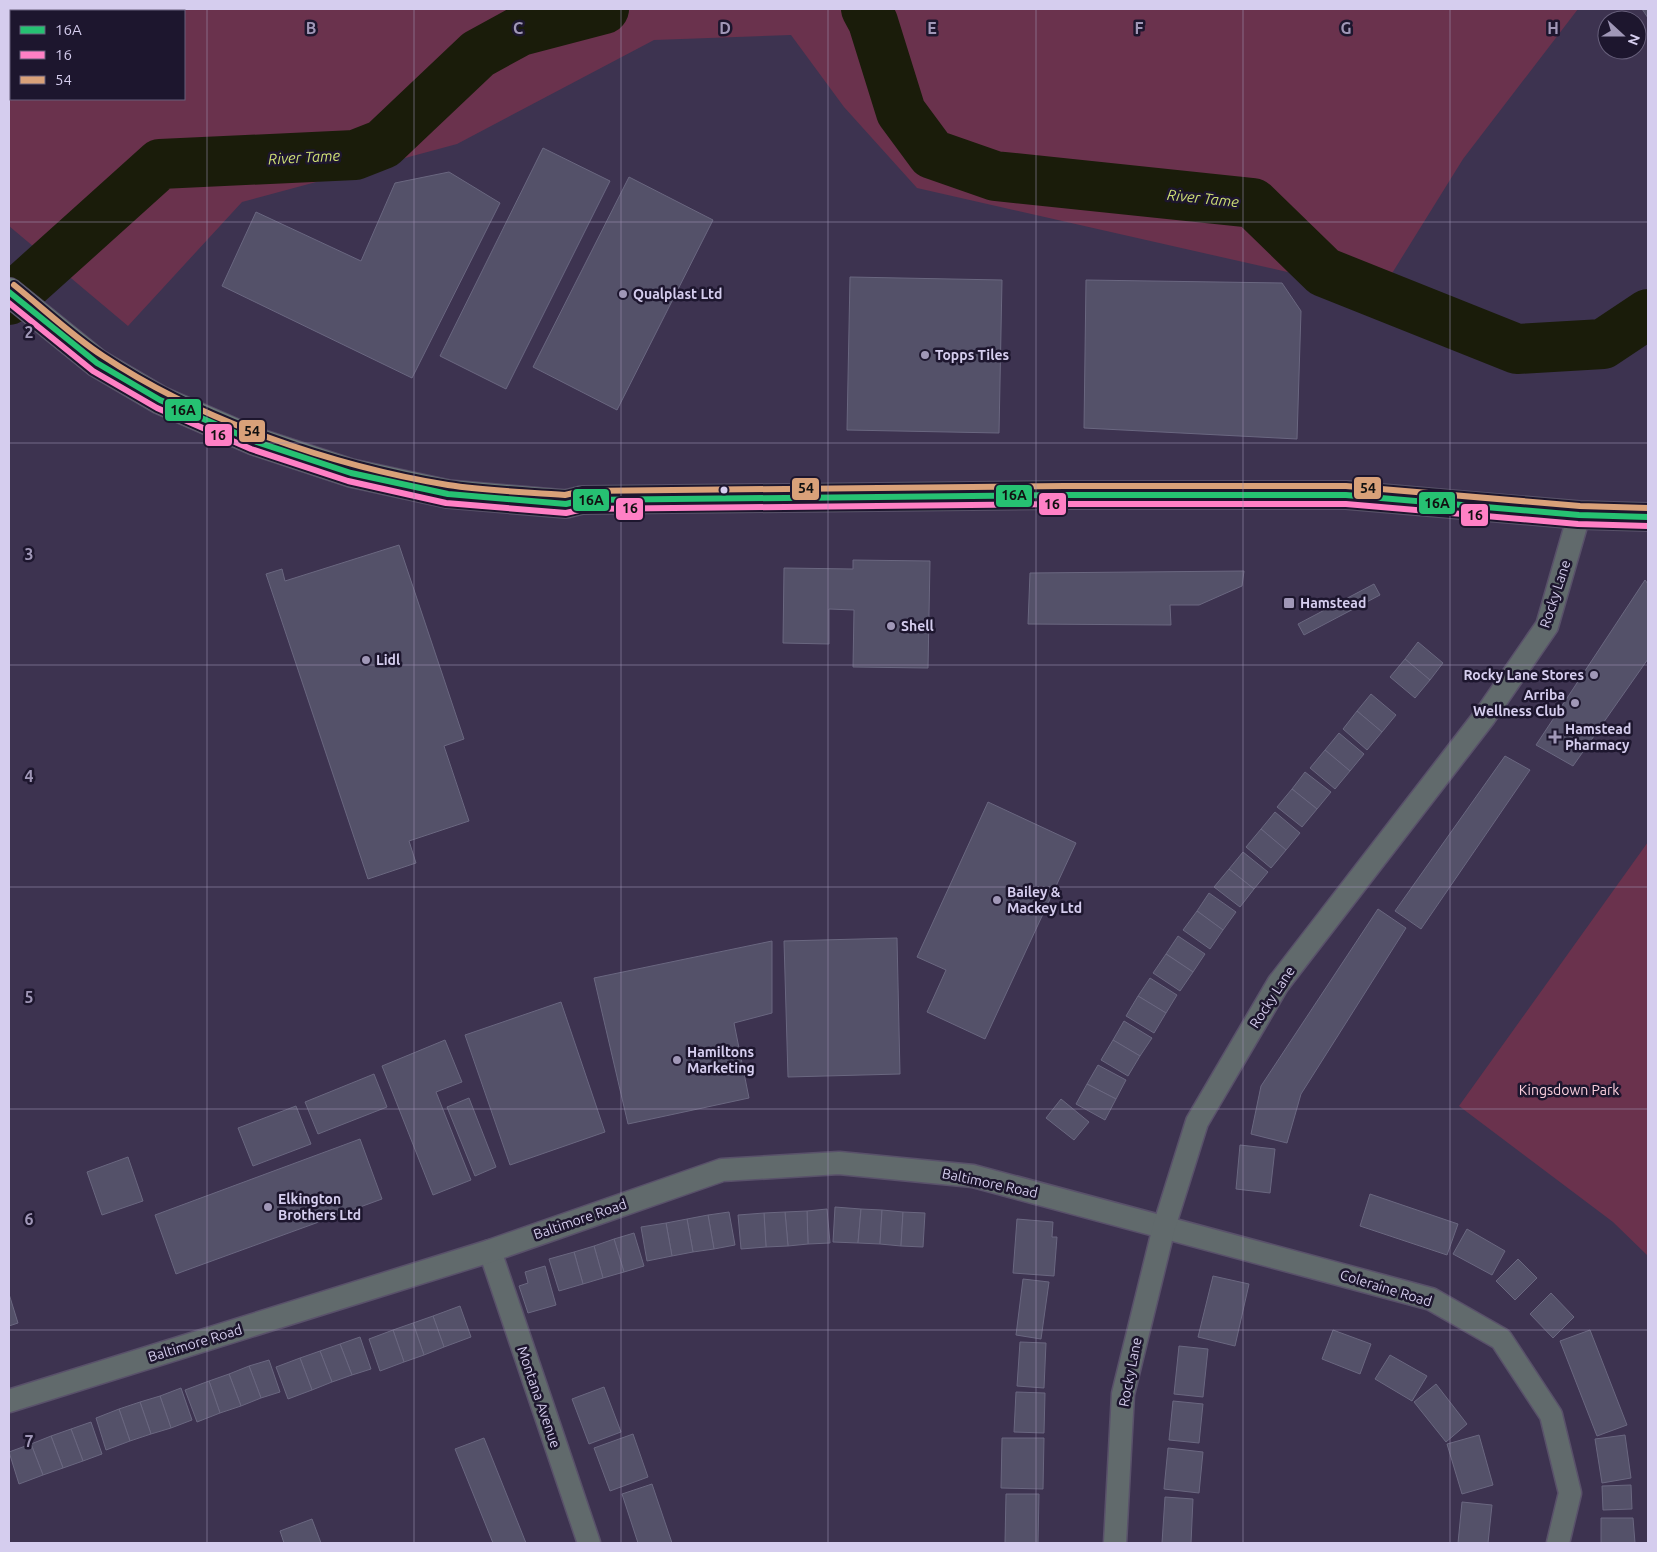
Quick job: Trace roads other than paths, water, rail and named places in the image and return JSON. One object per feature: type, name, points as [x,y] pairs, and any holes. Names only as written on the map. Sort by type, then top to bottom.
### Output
[{"type":"main road","points":[[9,292],[52,329],[97,363],[160,400],[236,433],[351,473],[448,494],[566,504],[582,500],[1073,495],[1346,495],[1579,515],[1648,517]]},
{"type":"street","name":"Rocky Lane","points":[[1115,1543],[1123,1394],[1164,1227],[1197,1122],[1278,984],[1485,716],[1547,626],[1579,515]]},
{"type":"street","name":"Baltimore Road","points":[[9,1401],[490,1251],[722,1170],[839,1162],[973,1176],[1164,1227]]},
{"type":"street","name":"Coleraine Road","points":[[1164,1227],[1431,1299],[1500,1339],[1551,1415],[1570,1493],[1558,1543]]},
{"type":"street","name":"Montana Avenue","points":[[490,1251],[589,1543]]},
{"type":"waterway","name":"River Tame","points":[[9,300],[160,164],[355,155],[383,144],[478,54],[520,31],[604,9]]},
{"type":"waterway","name":"River Tame","points":[[866,9],[873,22],[901,112],[932,154],[995,176],[1253,203],[1324,272],[1517,349],[1603,344],[1648,314]]},
{"type":"place","name":"Qualplast Ltd","points":[[623,294]]},
{"type":"place","name":"Topps Tiles","points":[[925,355]]},
{"type":"place","name":"Hamstead","points":[[1289,603]]},
{"type":"place","name":"Shell","points":[[891,626]]},
{"type":"place","name":"Lidl","points":[[366,660]]},
{"type":"place","name":"Rocky Lane Stores","points":[[1594,675]]},
{"type":"place","name":"Arriba Wellness Club","points":[[1575,703]]},
{"type":"place","name":"Hamstead Pharmacy","points":[[1555,737]]},
{"type":"place","name":"Bailey & Mackey Ltd","points":[[997,900]]},
{"type":"place","name":"Hamiltons Marketing","points":[[677,1060]]},
{"type":"place","name":"Elkington Brothers Ltd","points":[[268,1207]]},
{"type":"park label","name":"Kingsdown Park","points":[[1569,1090]]}]
